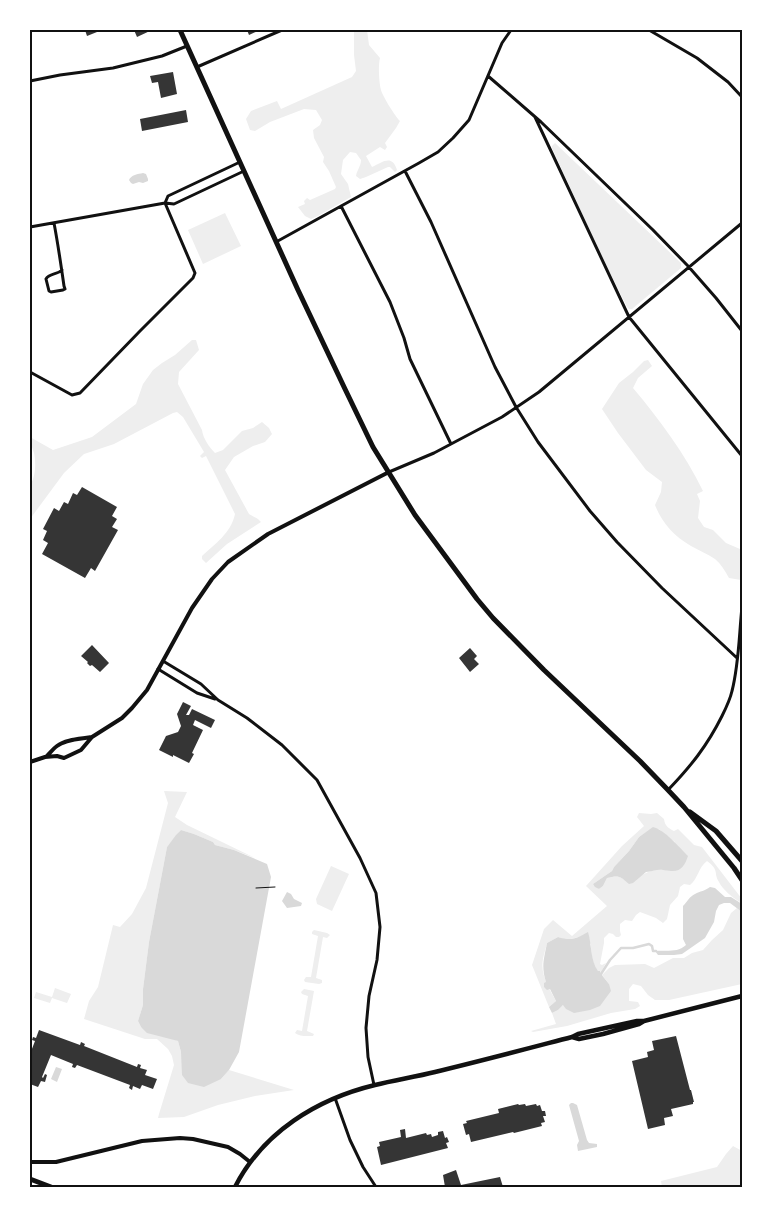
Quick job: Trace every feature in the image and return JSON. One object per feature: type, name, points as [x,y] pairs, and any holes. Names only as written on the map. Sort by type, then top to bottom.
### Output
[{"type":"main road","points":[[180,30],[276,242],[373,447],[415,515],[493,618],[668,790],[684,807],[742,880]]},
{"type":"main road","points":[[684,807],[716,830],[742,861]]},
{"type":"main road","points":[[235,1187],[250,1162],[269,1140],[302,1114],[335,1098],[374,1085],[578,1034],[644,1021],[742,996]]},
{"type":"main road","points":[[30,1179],[52,1187]]},
{"type":"street","points":[[197,67],[282,30]]},
{"type":"street","points":[[276,242],[438,152],[469,120],[502,43],[511,30]]},
{"type":"street","points":[[649,30],[697,58],[728,82],[742,97]]},
{"type":"street","points":[[30,81],[113,68],[162,56],[187,46]]},
{"type":"street","points":[[488,76],[535,116],[646,223],[688,266],[742,331]]},
{"type":"street","points":[[535,116],[629,317],[742,456]]},
{"type":"street","points":[[165,202],[168,196],[240,162]]},
{"type":"street","points":[[405,170],[432,222],[487,351],[516,407],[538,442],[590,511],[617,542],[662,588],[737,658]]},
{"type":"street","points":[[30,227],[165,202],[174,204],[244,171]]},
{"type":"street","points":[[30,372],[72,395],[80,393],[193,278],[195,273],[192,264],[165,202]]},
{"type":"street","points":[[341,206],[390,302],[410,359],[451,444]]},
{"type":"street","points":[[30,762],[45,757],[57,756],[64,758],[81,750],[92,738],[122,718],[132,708],[147,690],[200,595],[212,578],[228,562],[268,534],[389,472],[434,453],[502,417],[540,392],[742,222]]},
{"type":"street","points":[[54,223],[62,270],[65,288],[49,291],[46,279],[49,275],[59,273],[62,270]]},
{"type":"street","points":[[668,790],[691,766],[701,752],[716,729],[732,692],[736,673],[742,607]]},
{"type":"street","points":[[163,661],[201,684],[218,700],[247,718],[282,745],[317,780],[360,858],[376,893],[380,927],[377,960],[369,996],[366,1028],[368,1057],[374,1085]]},
{"type":"street","points":[[158,669],[197,693],[218,700]]},
{"type":"street","points":[[45,757],[58,745],[76,738],[92,738]]},
{"type":"street","points":[[335,1098],[350,1140],[363,1168],[376,1187]]},
{"type":"street","points":[[30,1162],[56,1162],[142,1141],[180,1138],[194,1139],[228,1147],[250,1162]]},
{"type":"path","points":[[256,888],[275,886]]},
{"type":"shaded area","points":[[354,30],[367,30],[369,45],[380,58],[381,90],[389,106],[400,121],[385,143],[387,147],[385,150],[380,147],[366,156],[372,167],[390,161],[393,162],[397,170],[395,172],[388,167],[360,179],[356,176],[361,160],[356,153],[350,152],[343,160],[341,174],[348,184],[351,197],[311,219],[305,216],[298,207],[305,204],[304,201],[307,198],[310,200],[336,187],[323,162],[324,157],[314,138],[313,130],[320,125],[322,120],[316,110],[304,109],[270,122],[255,131],[250,130],[246,119],[251,111],[277,101],[281,109],[352,77],[356,71]]},
{"type":"shaded area","points":[[555,143],[681,263],[681,268],[632,309],[627,307],[603,259],[552,148]]},
{"type":"shaded area","points":[[137,174],[146,174],[148,181],[133,184],[129,180]]},
{"type":"shaded area","points":[[225,213],[241,246],[203,264],[188,230]]},
{"type":"shaded area","points":[[192,340],[196,340],[199,350],[179,372],[178,384],[205,439],[213,451],[215,453],[223,450],[242,431],[253,428],[262,422],[269,428],[272,434],[265,442],[253,446],[234,457],[225,470],[249,514],[261,522],[227,544],[206,563],[202,559],[202,556],[230,527],[235,514],[206,456],[202,458],[200,456],[204,452],[183,417],[177,412],[114,444],[84,454],[64,473],[30,519],[30,485],[35,465],[30,437],[53,450],[92,437],[136,404],[143,384],[153,370],[175,355]]},
{"type":"shaded area","points":[[648,360],[652,366],[638,378],[633,388],[671,438],[703,491],[697,494],[700,501],[698,518],[704,527],[713,530],[726,543],[740,549],[742,548],[741,580],[729,578],[715,559],[685,542],[669,528],[661,518],[655,505],[661,492],[662,482],[646,470],[602,409],[619,383],[644,361]]},
{"type":"shaded area","points":[[164,791],[187,792],[175,817],[187,825],[255,858],[215,845],[213,842],[181,830],[167,847],[149,942],[143,989],[143,1005],[138,1021],[141,1027],[178,1041],[181,1052],[221,1079],[229,1070],[294,1090],[255,1096],[218,1105],[184,1117],[158,1118],[174,1065],[168,1049],[157,1039],[145,1039],[84,1019],[89,1001],[98,987],[113,925],[120,927],[132,914],[146,888],[168,803]]},
{"type":"shaded area","points":[[639,813],[657,813],[664,819],[668,828],[674,831],[678,829],[694,845],[702,847],[742,899],[740,902],[720,885],[714,867],[707,861],[693,883],[690,885],[684,884],[680,887],[678,896],[670,905],[667,919],[663,923],[640,912],[632,921],[625,920],[620,924],[621,935],[619,937],[609,933],[604,938],[600,964],[606,963],[601,972],[598,971],[593,961],[591,944],[579,937],[567,940],[558,937],[547,943],[542,965],[546,981],[556,1001],[549,1007],[532,965],[544,929],[553,920],[572,936],[607,906],[586,886],[622,846],[644,826],[637,817]],"holes":[[[659,829],[675,842],[672,871],[654,870],[629,883],[619,877],[607,878],[599,889],[593,884],[612,871],[639,837],[648,831]]]},
{"type":"shaded area","points":[[653,827],[667,835],[688,856],[682,867],[674,871],[646,872],[629,884],[617,876],[611,877],[607,878],[599,889],[595,887],[593,884],[612,871],[639,837]]},
{"type":"shaded area","points":[[181,830],[267,864],[271,877],[239,1052],[229,1070],[221,1079],[204,1087],[188,1083],[182,1075],[181,1052],[178,1041],[147,1033],[138,1021],[143,1005],[143,989],[149,942],[167,847]]},
{"type":"shaded area","points":[[331,866],[349,874],[332,911],[317,904],[316,899]]},
{"type":"shaded area","points":[[710,887],[715,888],[725,897],[731,897],[742,904],[742,912],[730,903],[719,905],[714,922],[705,938],[682,954],[658,955],[655,951],[675,950],[686,945],[683,939],[683,906],[693,895]]},
{"type":"shaded area","points":[[287,892],[294,899],[302,903],[301,906],[287,908],[282,901]]},
{"type":"shaded area","points":[[737,908],[742,912],[742,984],[669,1000],[655,1000],[641,986],[633,984],[629,989],[629,1001],[638,1002],[640,1006],[635,1009],[611,1013],[567,1026],[531,1031],[556,1024],[552,1013],[563,1005],[609,984],[602,975],[615,965],[645,964],[654,968],[673,958],[684,958],[692,953],[703,950],[723,930],[731,913]]},
{"type":"shaded area","points":[[314,930],[330,935],[327,938],[323,937],[316,978],[322,980],[322,983],[319,984],[305,982],[304,980],[306,977],[311,977],[318,936],[312,934]]},
{"type":"shaded area","points":[[588,932],[595,967],[609,984],[611,991],[600,1006],[590,1010],[574,1013],[563,1005],[552,1013],[549,1007],[556,1001],[550,989],[547,990],[544,987],[546,982],[544,962],[547,943],[558,937],[573,939]]},
{"type":"shaded area","points":[[55,988],[71,994],[67,1003],[52,998],[50,1003],[34,998],[36,992],[52,997]]},
{"type":"shaded area","points":[[304,989],[314,991],[307,1031],[314,1034],[313,1036],[301,1036],[295,1033],[297,1030],[302,1031],[308,996],[302,994],[301,992]]},
{"type":"shaded area","points":[[56,1067],[62,1069],[57,1082],[51,1079]]},
{"type":"shaded area","points":[[571,1103],[577,1105],[587,1140],[589,1143],[597,1144],[597,1147],[578,1151],[577,1145],[579,1141],[569,1105]]},
{"type":"shaded area","points":[[733,1146],[742,1151],[742,1187],[662,1187],[661,1181],[717,1167]]},
{"type":"building","points":[[85,30],[102,30],[87,36]]},
{"type":"building","points":[[134,30],[152,30],[137,37]]},
{"type":"building","points":[[247,30],[260,30],[249,35]]},
{"type":"building","points":[[173,72],[177,94],[161,98],[158,82],[152,83],[150,76]]},
{"type":"building","points":[[186,110],[188,122],[142,131],[140,119]]},
{"type":"building","points":[[82,487],[117,507],[112,516],[117,519],[112,527],[118,530],[95,571],[91,568],[85,578],[42,554],[48,543],[43,540],[47,531],[43,529],[54,508],[59,511],[64,502],[68,504],[73,493],[77,495]]},
{"type":"building","points":[[92,645],[109,663],[100,672],[92,665],[90,666],[81,656]]},
{"type":"building","points":[[470,648],[477,656],[474,659],[479,664],[470,672],[459,658]]},
{"type":"building","points":[[183,702],[191,706],[186,715],[189,715],[192,709],[215,720],[211,728],[195,720],[193,725],[203,730],[189,763],[159,750],[166,736],[178,732],[181,726],[177,714]]},
{"type":"building","points":[[39,1030],[80,1045],[81,1042],[85,1044],[84,1046],[137,1067],[138,1064],[141,1065],[140,1068],[147,1070],[145,1075],[157,1079],[153,1089],[142,1085],[140,1089],[133,1086],[132,1090],[129,1088],[130,1085],[77,1065],[75,1068],[72,1067],[73,1064],[51,1055],[42,1077],[45,1074],[47,1075],[45,1082],[41,1081],[38,1087],[30,1084],[30,1054],[35,1041],[32,1040],[33,1037],[36,1038]]},
{"type":"building","points":[[676,1036],[694,1102],[693,1104],[671,1109],[673,1116],[664,1118],[665,1125],[648,1129],[632,1061],[648,1057],[647,1052],[654,1050],[652,1041]]},
{"type":"building","points":[[525,1104],[526,1106],[540,1105],[542,1111],[545,1111],[546,1116],[543,1116],[545,1122],[541,1123],[542,1126],[471,1142],[469,1134],[466,1135],[463,1124],[467,1123],[466,1121],[499,1113],[498,1109]]},
{"type":"building","points":[[405,1129],[406,1138],[426,1133],[427,1135],[431,1134],[432,1137],[438,1135],[438,1132],[443,1131],[445,1138],[447,1137],[449,1142],[446,1143],[448,1148],[381,1165],[377,1147],[380,1146],[379,1142],[401,1137],[400,1130]]},
{"type":"building","points":[[456,1170],[461,1185],[500,1177],[503,1187],[445,1187],[443,1175]]},
{"type":"waterway","points":[[601,974],[621,948],[633,948],[649,944],[652,946],[653,951],[656,951]]}]
